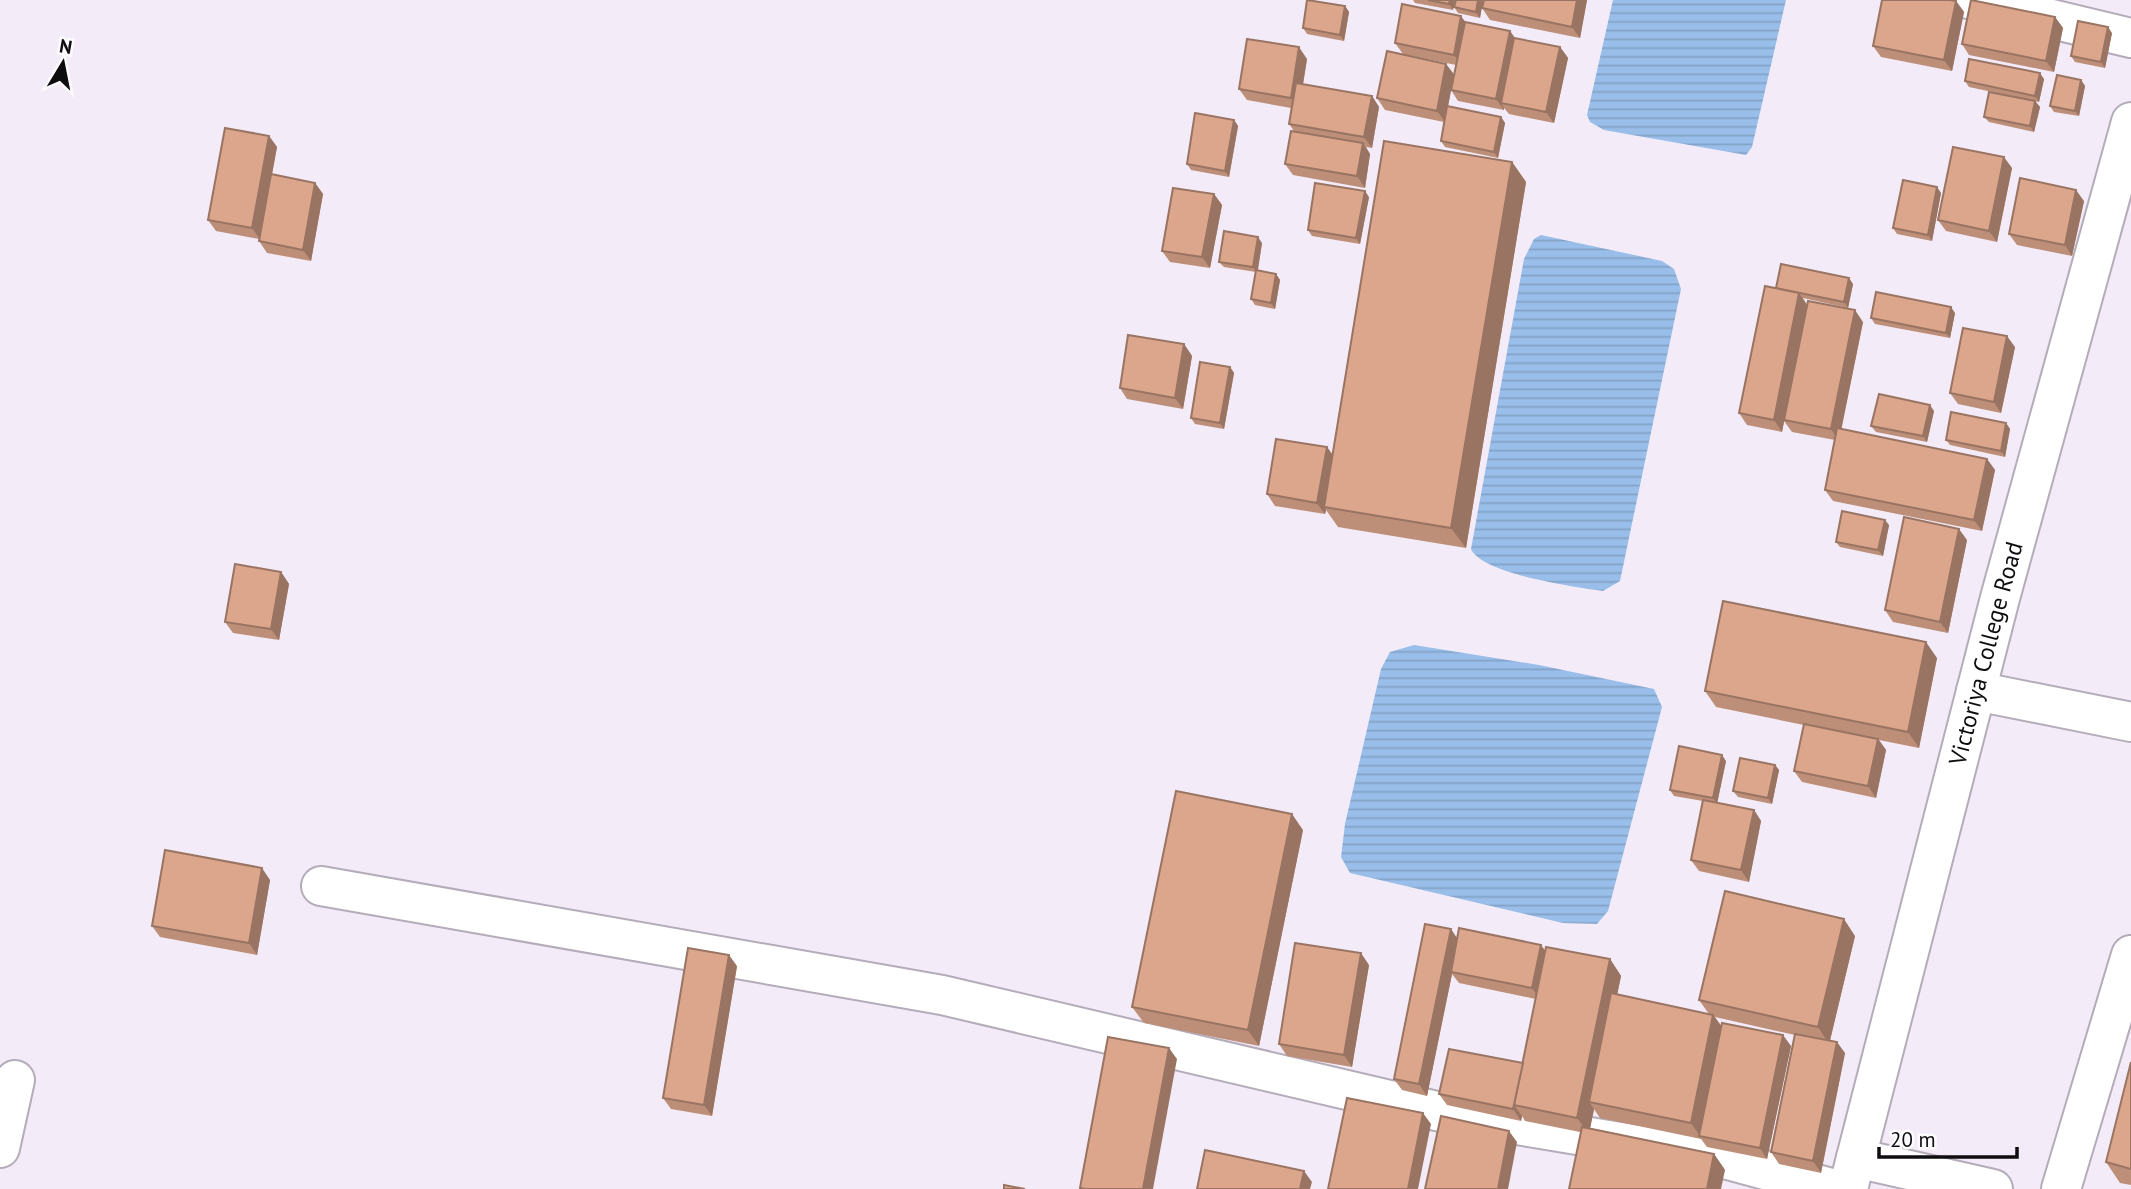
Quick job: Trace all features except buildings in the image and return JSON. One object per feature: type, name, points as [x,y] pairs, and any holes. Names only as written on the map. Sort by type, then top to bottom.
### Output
[{"type":"street","points":[[1972,0],[2131,38]]},
{"type":"street","name":"Victoriya College Road","points":[[1846,1179],[2131,122]]},
{"type":"street","points":[[1976,691],[2131,722]]},
{"type":"street","points":[[321,886],[942,995],[1445,1113],[1846,1179],[1993,1189]]},
{"type":"street","points":[[2060,1189],[2131,955]]},
{"type":"street","points":[[0,1148],[15,1080]]},
{"type":"water","points":[[1613,0],[1786,0],[1752,147],[1746,155],[1604,130],[1590,122],[1587,115]]},
{"type":"water","points":[[1541,235],[1662,261],[1674,269],[1681,289],[1620,581],[1603,591],[1552,583],[1510,572],[1492,566],[1471,549],[1524,259],[1534,239]]},
{"type":"water","points":[[1414,645],[1539,665],[1654,689],[1662,707],[1608,911],[1597,924],[1563,923],[1350,873],[1341,857],[1345,824],[1381,669],[1390,652]]}]
